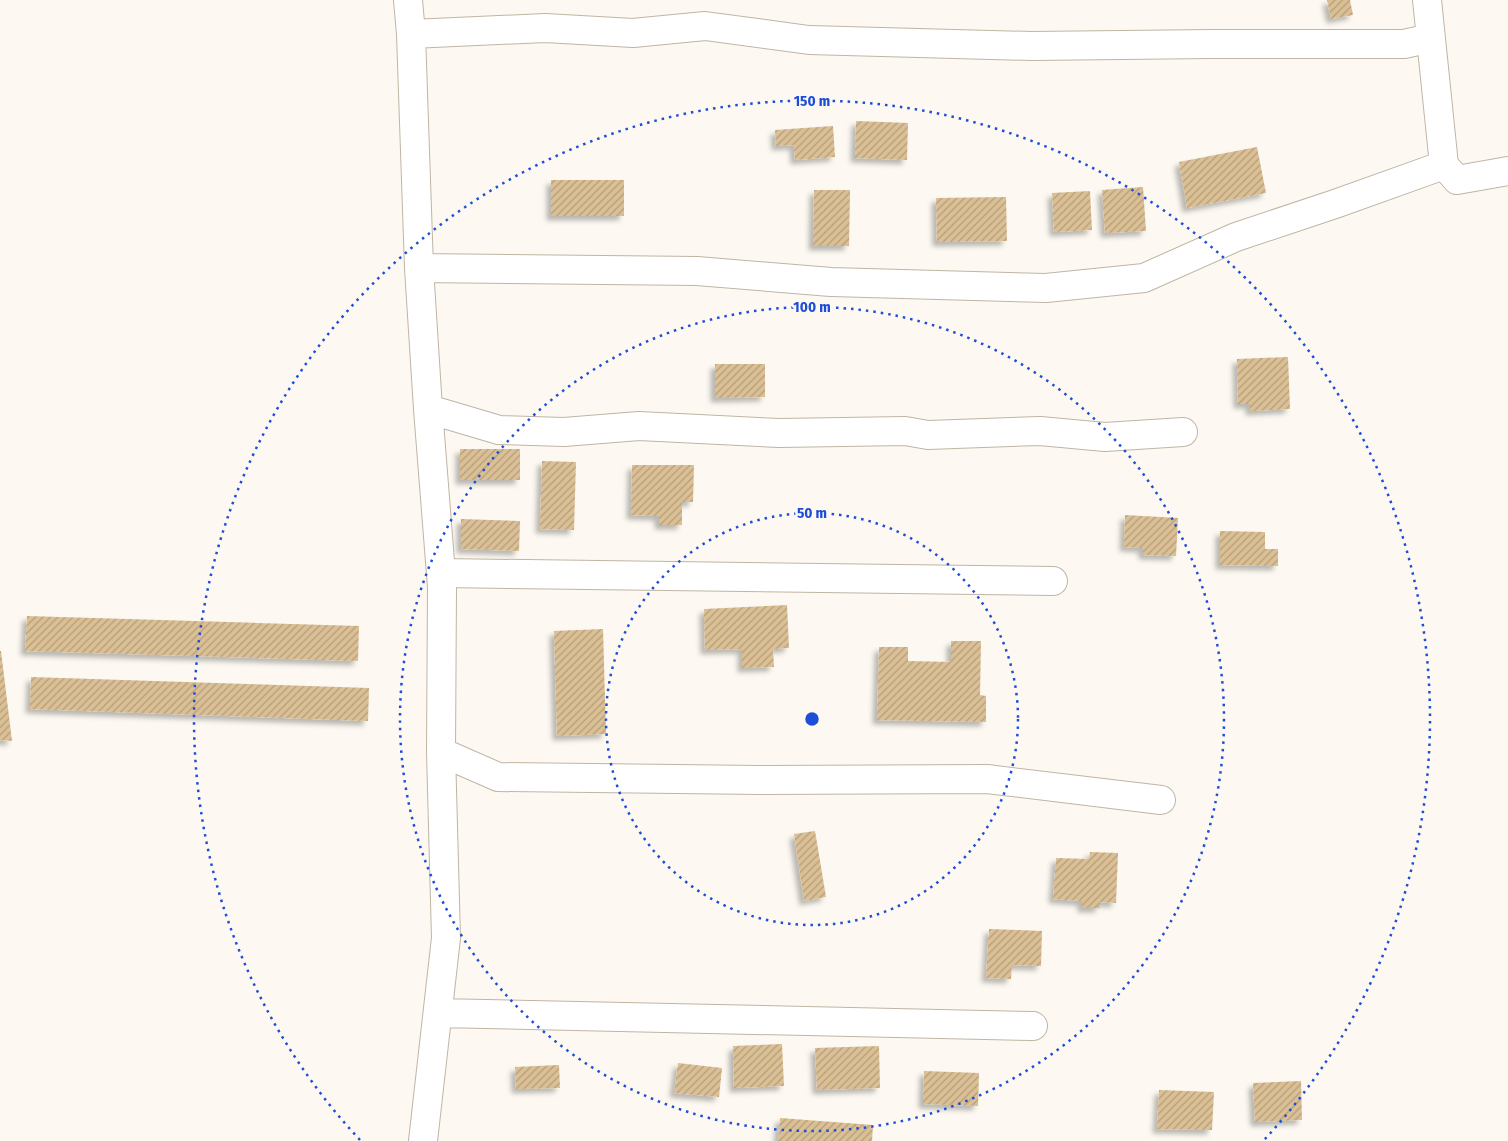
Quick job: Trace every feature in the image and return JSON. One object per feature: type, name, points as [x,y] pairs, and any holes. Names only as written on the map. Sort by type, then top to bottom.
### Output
[{"type":"street","points":[[408,0],[411,34],[419,268],[442,587],[440,752],[446,938],[423,1141]]},
{"type":"street","points":[[1427,0],[1444,165],[1457,180],[1508,171]]},
{"type":"street","points":[[411,34],[545,28],[632,33],[705,26],[809,40],[1031,46],[1404,44],[1431,38]]},
{"type":"street","points":[[419,268],[696,271],[831,282],[1046,288],[1144,278],[1236,237],[1444,165]]},
{"type":"street","points":[[428,409],[499,430],[564,432],[639,426],[779,433],[905,431],[928,435],[1040,431],[1105,437],[1183,432]]},
{"type":"street","points":[[441,572],[1054,581]]},
{"type":"street","points":[[440,752],[498,777],[760,780],[987,779],[1161,800]]},
{"type":"street","points":[[438,1013],[1034,1026]]},
{"type":"building","points":[[1327,0],[1350,0],[1353,15],[1331,19]]},
{"type":"building","points":[[856,121],[908,123],[907,160],[855,158]]},
{"type":"building","points":[[833,126],[835,157],[795,160],[794,145],[776,146],[775,130]]},
{"type":"building","points":[[1257,147],[1266,193],[1187,208],[1179,162]]},
{"type":"building","points":[[551,180],[624,180],[624,216],[551,216]]},
{"type":"building","points":[[1143,187],[1146,231],[1105,233],[1102,190]]},
{"type":"building","points":[[814,190],[850,190],[849,246],[813,246]]},
{"type":"building","points":[[1090,191],[1092,230],[1054,232],[1052,193]]},
{"type":"building","points":[[1006,197],[1007,241],[937,242],[936,198]]},
{"type":"building","points":[[1288,357],[1290,409],[1250,411],[1250,404],[1238,404],[1237,359]]},
{"type":"building","points":[[715,364],[765,364],[765,397],[715,398]]},
{"type":"building","points":[[460,449],[520,449],[520,480],[460,480]]},
{"type":"building","points":[[542,461],[576,462],[574,530],[540,529]]},
{"type":"building","points":[[632,465],[694,465],[693,502],[682,502],[682,525],[659,525],[659,516],[631,515]]},
{"type":"building","points":[[1125,515],[1178,518],[1176,556],[1143,555],[1143,548],[1124,547]]},
{"type":"building","points":[[461,519],[520,521],[519,551],[461,549]]},
{"type":"building","points":[[1220,531],[1265,532],[1265,549],[1278,549],[1278,566],[1220,565]]},
{"type":"building","points":[[787,605],[789,648],[773,649],[774,667],[742,668],[742,649],[705,650],[704,609]]},
{"type":"building","points":[[27,616],[359,626],[358,661],[25,651]]},
{"type":"building","points":[[603,629],[606,734],[557,736],[554,631]]},
{"type":"building","points":[[951,641],[981,641],[980,695],[986,696],[986,722],[877,720],[879,647],[908,647],[908,661],[951,662]]},
{"type":"building","points":[[1,651],[12,741],[0,740]]},
{"type":"building","points":[[31,677],[369,688],[368,721],[30,709]]},
{"type":"building","points":[[815,831],[826,897],[804,901],[794,834]]},
{"type":"building","points":[[1090,852],[1118,853],[1116,903],[1100,902],[1100,908],[1082,908],[1082,901],[1053,899],[1056,858],[1089,859]]},
{"type":"building","points":[[989,929],[1042,931],[1041,966],[1012,965],[1011,979],[986,978]]},
{"type":"building","points":[[782,1044],[784,1086],[734,1088],[733,1046]]},
{"type":"building","points":[[879,1046],[880,1088],[817,1090],[815,1048]]},
{"type":"building","points":[[678,1063],[722,1068],[719,1097],[674,1093]]},
{"type":"building","points":[[559,1065],[560,1088],[516,1089],[515,1067]]},
{"type":"building","points":[[924,1071],[979,1073],[978,1106],[923,1104]]},
{"type":"building","points":[[1301,1081],[1302,1120],[1255,1122],[1253,1083]]},
{"type":"building","points":[[1159,1090],[1214,1092],[1212,1130],[1157,1129]]},
{"type":"building","points":[[780,1118],[873,1125],[872,1141],[778,1141]]}]
